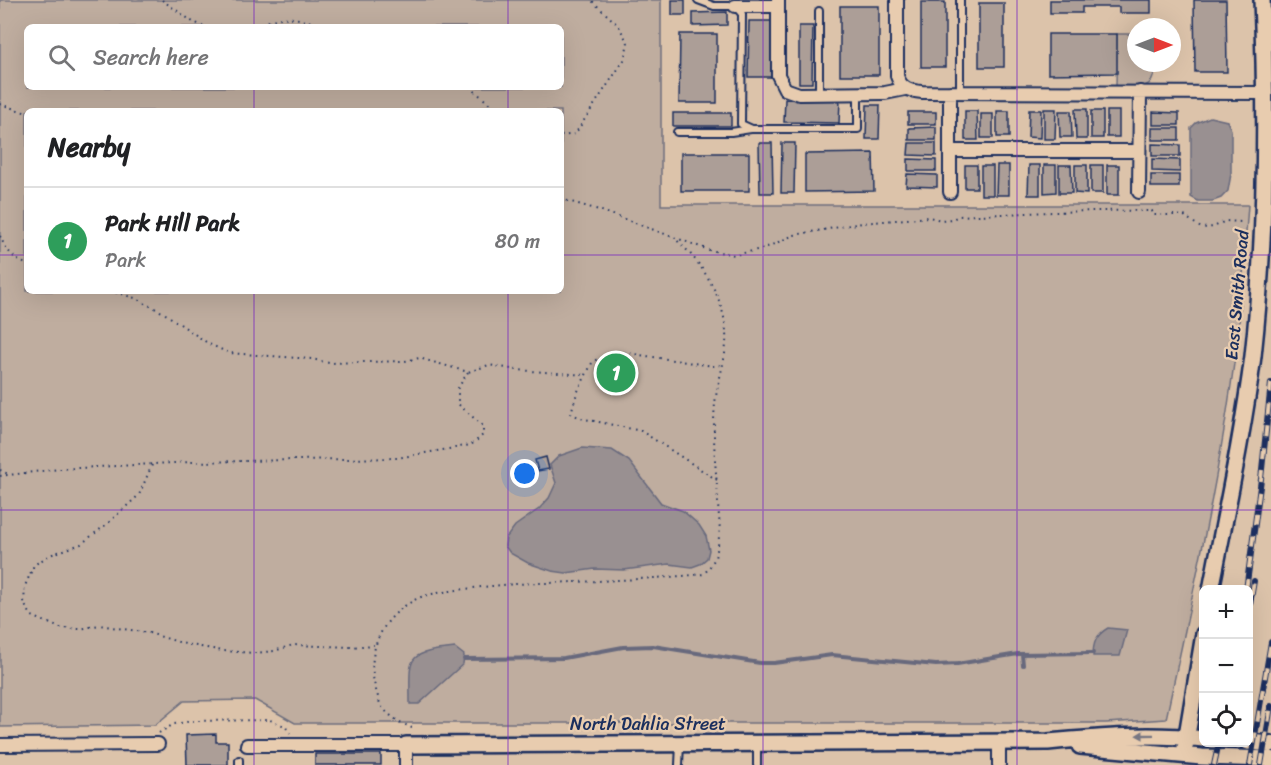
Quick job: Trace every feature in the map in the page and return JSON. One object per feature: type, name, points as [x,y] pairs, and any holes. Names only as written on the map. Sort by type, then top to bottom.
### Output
[{"type":"street","points":[[897,0],[899,81],[905,88],[916,92],[1264,93]]},
{"type":"street","name":"East Smith Road","points":[[1212,585],[1242,427],[1255,334],[1262,231],[1264,93],[1262,0]]},
{"type":"street","points":[[735,6],[778,3],[778,75],[781,85],[794,93],[893,92],[905,88]]},
{"type":"street","points":[[950,192],[950,151],[955,92]]},
{"type":"street","points":[[1139,192],[1140,92]]},
{"type":"street","points":[[950,151],[1139,151]]},
{"type":"street","points":[[1182,760],[1202,639]]},
{"type":"street","name":"North Dahlia Street","points":[[247,744],[999,743],[1155,735],[1199,739]]},
{"type":"street","name":"North Dahlia Street","points":[[1048,742],[1182,760],[1271,759]]},
{"type":"street","points":[[1253,742],[1271,744]]},
{"type":"street","points":[[999,743],[999,765]]},
{"type":"street","points":[[0,745],[158,744]]},
{"type":"street","points":[[406,745],[406,765]]},
{"type":"lane","points":[[698,0],[714,6],[735,6],[742,14],[741,124],[752,129]]},
{"type":"lane","points":[[955,92],[960,0]]},
{"type":"lane","points":[[819,11],[819,94]]},
{"type":"lane","points":[[677,132],[858,129],[858,93]]},
{"type":"lane","points":[[679,765],[680,744]]},
{"type":"lane","points":[[757,744],[757,765]]},
{"type":"path","points":[[162,0],[198,24]]},
{"type":"path","points":[[564,136],[575,134],[624,60],[628,42],[618,25],[591,0]]},
{"type":"path","points":[[262,24],[272,18],[288,17],[317,24]]},
{"type":"path","points":[[474,90],[494,108]]},
{"type":"path","points":[[0,104],[24,112]]},
{"type":"path","points":[[564,200],[599,210],[709,250],[735,255],[765,248],[794,235],[862,223],[929,217],[941,220],[958,216],[1034,212],[1152,211],[1153,215],[1183,215],[1202,228],[1214,227],[1224,221],[1242,222]]},
{"type":"path","points":[[0,236],[4,245],[19,262],[24,263]]},
{"type":"path","points":[[412,729],[381,706],[373,680],[372,657],[384,626],[400,609],[421,597],[520,583],[662,578],[704,574],[716,559],[720,534],[715,404],[727,349],[726,324],[722,307],[698,262],[674,238]]},
{"type":"path","points":[[121,294],[135,298],[164,313],[209,344],[229,353],[312,359],[329,363],[405,361],[419,358],[468,372],[489,365],[517,370],[586,375]]},
{"type":"path","points":[[717,480],[641,431],[580,418],[571,413],[577,393],[593,361],[620,352],[713,366],[724,365]]},
{"type":"path","points":[[0,476],[59,469],[397,458],[471,445],[483,435],[483,426],[458,404],[458,388],[468,372]]},
{"type":"path","points":[[152,465],[139,495],[107,524],[81,544],[50,555],[34,565],[25,586],[24,604],[32,616],[60,628],[80,629],[99,625],[149,633],[185,644],[223,651],[255,653],[274,651],[293,645],[351,647],[375,645]]},
{"type":"path","points":[[0,470],[8,474]]},
{"type":"path","points":[[138,744],[174,724],[193,721],[270,720],[285,726],[298,744]]},
{"type":"shaded area","points":[[0,0],[661,0],[661,205],[1248,205],[1233,373],[1207,522],[1166,719],[1106,723],[295,723],[255,700],[184,701],[155,725],[0,727]]},
{"type":"shaded area","points":[[1117,34],[1127,34],[1127,72],[1154,72],[1153,76],[1151,82],[1142,87],[1116,87]]},
{"type":"shaded area","points":[[1210,117],[1227,121],[1231,130],[1231,174],[1228,191],[1221,198],[1213,201],[1198,201],[1191,197],[1191,128],[1196,123]]},
{"type":"shaded area","points":[[582,448],[612,450],[629,461],[661,503],[683,511],[699,525],[706,536],[709,550],[707,558],[692,567],[669,564],[624,570],[595,569],[566,573],[528,563],[510,553],[505,546],[506,538],[515,526],[539,509],[549,498],[556,483],[550,465],[559,456]]},
{"type":"shaded area","points":[[1108,628],[1127,630],[1120,656],[1093,656],[1096,640]]},
{"type":"shaded area","points":[[455,648],[464,655],[463,664],[419,704],[410,704],[410,676],[413,660],[426,652]]},
{"type":"building","points":[[672,0],[685,0],[685,15],[672,15]]},
{"type":"building","points":[[1050,0],[1151,0],[1151,13],[1119,13],[1119,7],[1082,7],[1082,13],[1050,13]]},
{"type":"building","points":[[1194,0],[1226,0],[1227,72],[1195,72]]},
{"type":"building","points":[[921,2],[945,2],[945,67],[921,67]]},
{"type":"building","points":[[979,3],[1004,3],[1004,67],[979,67]]},
{"type":"building","points":[[840,6],[879,6],[879,75],[840,75]]},
{"type":"building","points":[[727,12],[727,25],[693,26],[693,13]]},
{"type":"building","points":[[749,21],[772,21],[772,77],[748,77]]},
{"type":"building","points":[[799,26],[813,26],[812,83],[799,83]]},
{"type":"building","points":[[680,34],[717,34],[717,103],[679,103]]},
{"type":"building","points":[[1048,34],[1117,34],[1117,73],[1048,74]]},
{"type":"building","points":[[785,99],[840,100],[839,123],[784,122]]},
{"type":"building","points":[[867,105],[880,105],[879,139],[866,139]]},
{"type":"building","points":[[1044,109],[1056,109],[1055,139],[1044,139]]},
{"type":"building","points":[[1075,109],[1087,109],[1087,139],[1076,139]]},
{"type":"building","points":[[1029,110],[1041,110],[1040,138],[1028,137]]},
{"type":"building","points":[[965,111],[977,111],[978,140],[965,140]]},
{"type":"building","points":[[997,111],[1009,111],[1009,137],[997,137]]},
{"type":"building","points":[[1059,111],[1071,111],[1072,137],[1060,137]]},
{"type":"building","points":[[1091,111],[1103,111],[1103,138],[1091,138]]},
{"type":"building","points":[[1107,111],[1119,111],[1119,137],[1107,137]]},
{"type":"building","points":[[908,112],[936,112],[936,124],[908,124]]},
{"type":"building","points":[[1153,112],[1179,113],[1179,125],[1153,125]]},
{"type":"building","points":[[673,113],[731,113],[731,126],[673,126]]},
{"type":"building","points":[[981,114],[993,114],[993,138],[981,138]]},
{"type":"building","points":[[936,127],[936,140],[909,140],[909,128]]},
{"type":"building","points":[[1152,128],[1179,128],[1179,140],[1152,140]]},
{"type":"building","points":[[759,143],[772,143],[773,193],[760,193]]},
{"type":"building","points":[[782,143],[795,143],[794,193],[781,193]]},
{"type":"building","points":[[909,143],[936,143],[936,156],[908,155]]},
{"type":"building","points":[[1152,144],[1180,145],[1180,156],[1152,156]]},
{"type":"building","points":[[681,153],[749,153],[749,191],[681,191]]},
{"type":"building","points":[[873,153],[874,191],[805,192],[805,154]]},
{"type":"building","points":[[908,159],[936,160],[936,171],[908,171]]},
{"type":"building","points":[[1152,159],[1180,160],[1180,172],[1152,171]]},
{"type":"building","points":[[965,165],[977,165],[977,188],[965,188]]},
{"type":"building","points":[[997,165],[1009,165],[1009,195],[996,195]]},
{"type":"building","points":[[1029,165],[1040,165],[1040,195],[1028,195]]},
{"type":"building","points":[[1044,165],[1056,165],[1056,192],[1044,193]]},
{"type":"building","points":[[1059,165],[1071,165],[1072,193],[1059,193]]},
{"type":"building","points":[[1075,165],[1087,165],[1087,194],[1075,193]]},
{"type":"building","points":[[1091,165],[1103,165],[1103,193],[1091,193]]},
{"type":"building","points":[[1107,165],[1119,165],[1119,195],[1107,195]]},
{"type":"building","points":[[981,166],[993,166],[993,195],[981,195]]},
{"type":"building","points":[[907,174],[937,175],[937,187],[906,186]]},
{"type":"building","points":[[1151,175],[1179,175],[1179,187],[1151,187]]},
{"type":"building","points":[[546,457],[549,469],[538,471],[535,460]]},
{"type":"building","points":[[216,734],[216,742],[228,742],[228,765],[187,765],[186,735]]},
{"type":"building","points":[[315,754],[381,754],[381,765],[315,765]]},
{"type":"waterway","points":[[464,659],[564,658],[623,647],[653,646],[760,663],[832,655],[936,665],[957,664],[1018,654],[1093,653]]},
{"type":"waterway","points":[[1022,654],[1023,665]]},
{"type":"railway","points":[[1247,585],[1271,383]]},
{"type":"railway","points":[[1253,587],[1254,581]]},
{"type":"railway","points":[[1250,765],[1271,642]]},
{"type":"railway","points":[[1261,765],[1271,706]]},
{"type":"railway","points":[[1214,765],[1218,747]]},
{"type":"place","name":"Park Hill Park","points":[[616,373]]}]
